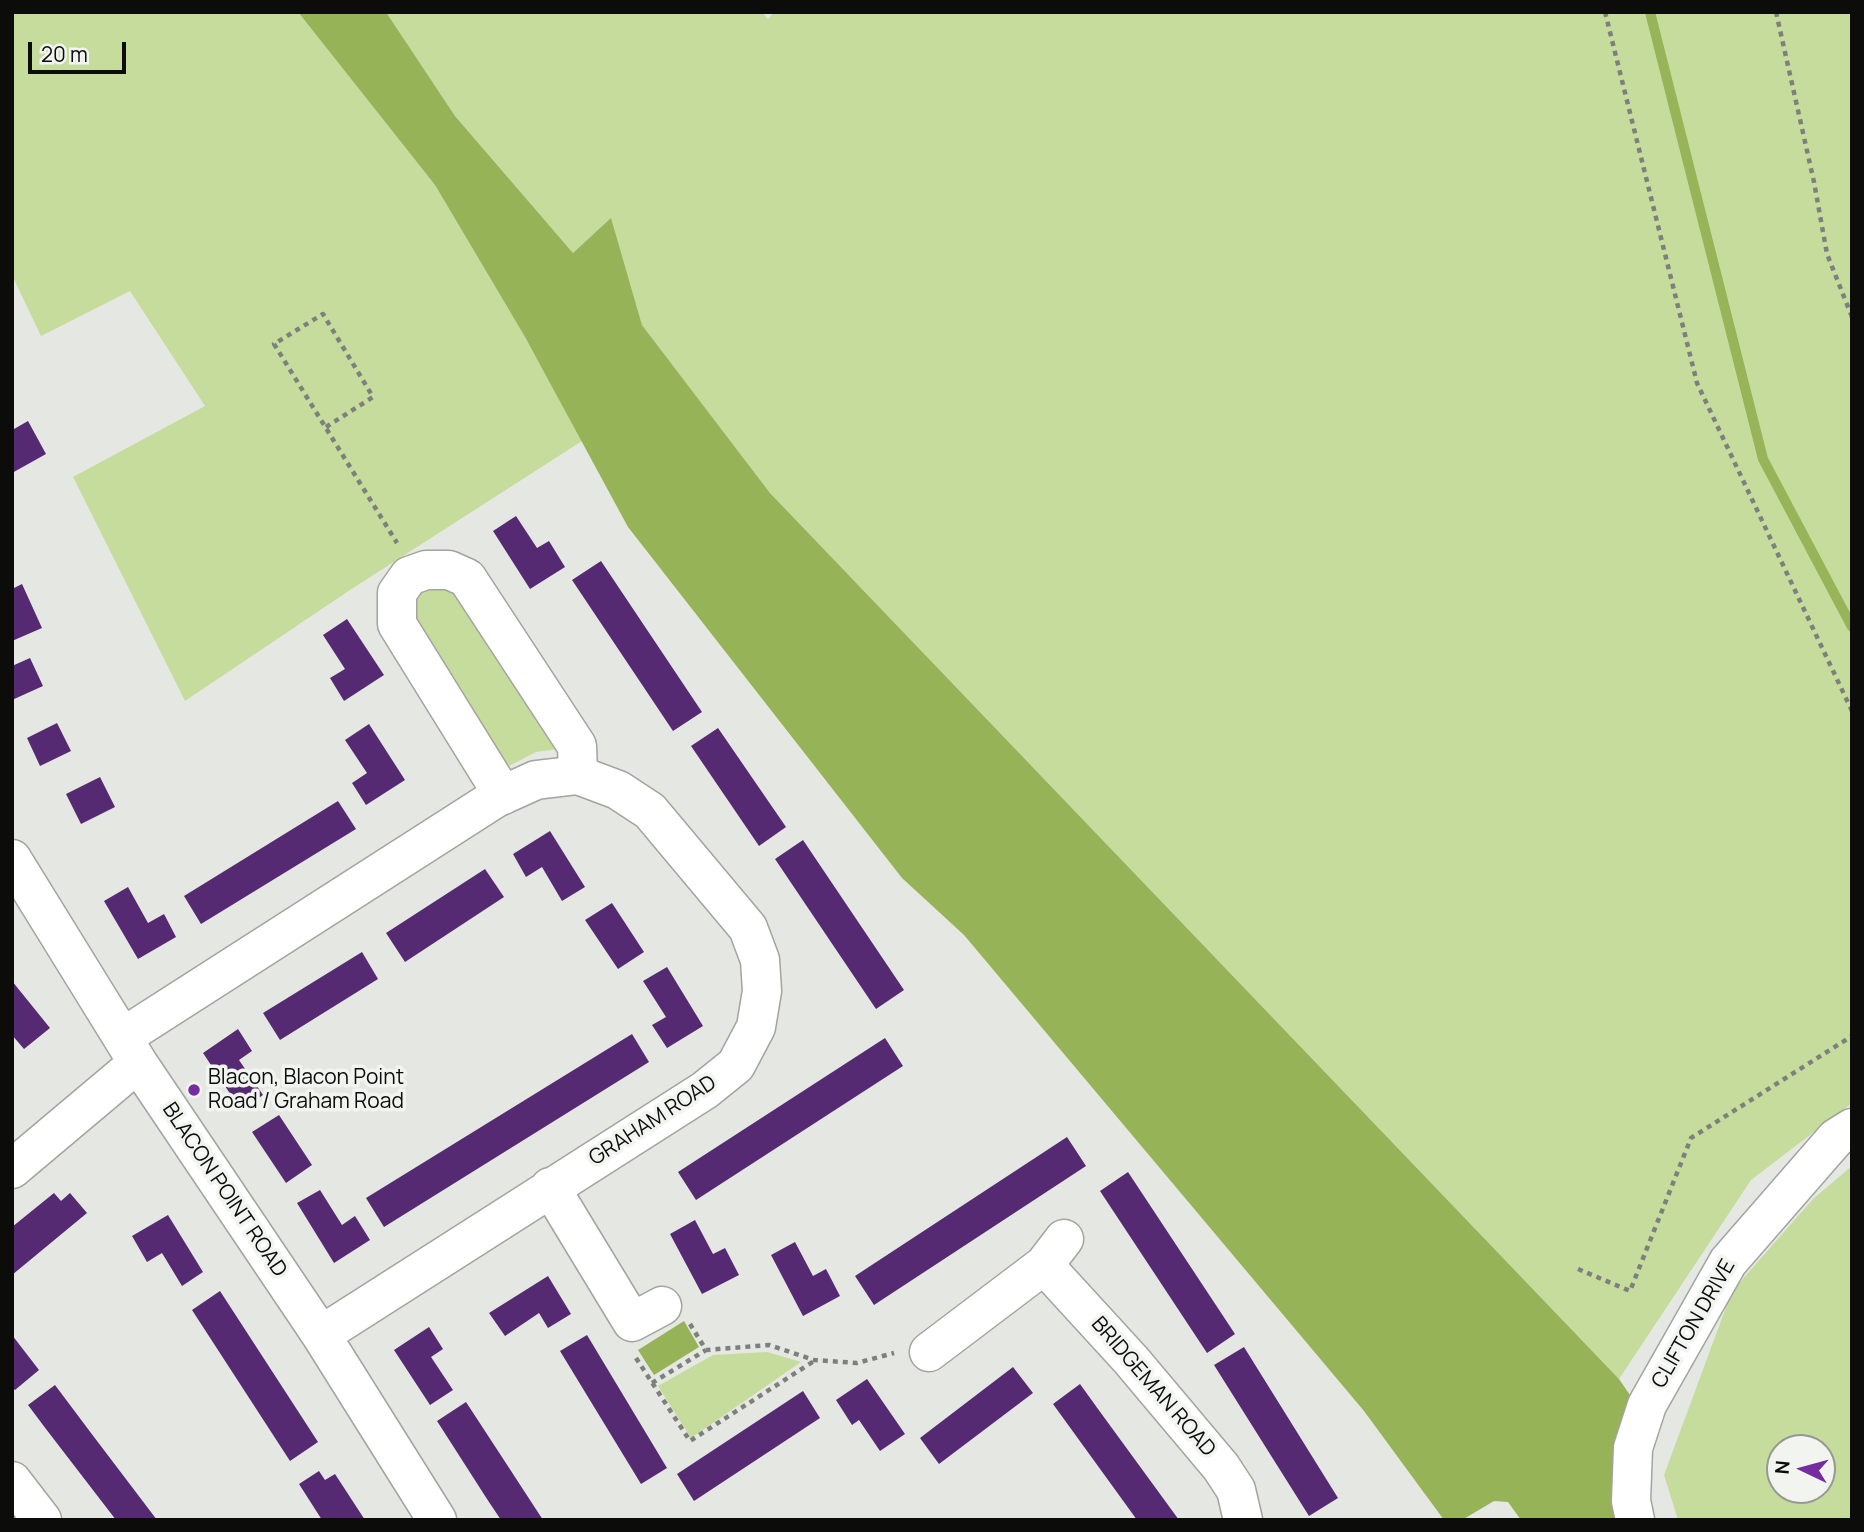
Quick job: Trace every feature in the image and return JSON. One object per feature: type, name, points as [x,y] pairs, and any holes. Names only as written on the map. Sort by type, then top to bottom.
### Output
[{"type":"street","points":[[503,795],[397,624],[397,593],[409,576],[426,570],[449,570],[467,578],[577,746],[578,775]]},
{"type":"street","name":"GRAHAM ROAD","points":[[12,1169],[130,1050],[503,795],[536,780],[578,775],[618,790],[650,811],[748,928],[760,960],[762,991],[756,1027],[736,1065],[705,1090],[321,1335]]},
{"type":"street","name":"BLACON POINT ROAD","points":[[12,859],[130,1050],[321,1335],[438,1520]]},
{"type":"street","name":"CLIFTON DRIVE","points":[[1635,1520],[1631,1501],[1633,1447],[1647,1405],[1728,1262],[1836,1138],[1852,1128]]},
{"type":"street","points":[[550,1187],[647,1314]]},
{"type":"street","name":"BRIDGEMAN ROAD","points":[[929,1352],[1054,1252],[1131,1360],[1222,1467],[1236,1490],[1243,1520]]},
{"type":"street","points":[[12,1481],[37,1518]]},
{"type":"path","points":[[1605,12],[1698,383],[1852,711]]},
{"type":"path","points":[[1776,12],[1814,182],[1827,254],[1852,317]]},
{"type":"path","points":[[326,427],[373,397],[323,314],[274,344],[417,573]]},
{"type":"path","points":[[1578,1269],[1630,1291],[1691,1138],[1852,1036]]},
{"type":"path","points":[[706,1350],[674,1298],[619,1331],[690,1441],[814,1360]]},
{"type":"path","points":[[652,1383],[706,1350],[769,1345],[814,1360],[857,1363],[913,1348],[929,1352]]},
{"type":"green space","points":[[12,12],[298,12],[435,185],[525,337],[582,441],[350,590],[185,701],[73,477],[205,406],[130,291],[41,336],[12,275]]},
{"type":"green space","points":[[298,12],[386,12],[455,116],[573,253],[611,218],[642,325],[770,493],[1619,1379],[1634,1401],[1624,1520],[1521,1520],[1508,1502],[1494,1501],[1462,1520],[1444,1520],[1364,1411],[964,935],[902,878],[628,527],[525,337],[435,185]]},
{"type":"green space","points":[[386,12],[762,12],[768,19],[774,12],[1852,12],[1852,1103],[1751,1180],[1619,1379],[770,493],[642,325],[611,219],[573,253],[455,116]]},
{"type":"green space","points":[[456,587],[557,749],[536,752],[503,769],[410,617],[412,591]]},
{"type":"green space","points":[[1852,1166],[1852,1520],[1678,1520],[1664,1475],[1732,1291],[1813,1199]]},
{"type":"green space","points":[[684,1321],[699,1347],[654,1375],[638,1350]]},
{"type":"green space","points":[[767,1352],[801,1362],[691,1438],[658,1386],[713,1355]]},
{"type":"building","points":[[28,421],[46,454],[12,473],[12,426],[14,429]]},
{"type":"building","points":[[516,516],[537,548],[549,541],[565,567],[530,589],[493,531]]},
{"type":"building","points":[[601,561],[702,712],[673,731],[572,580]]},
{"type":"building","points":[[22,584],[42,628],[12,641],[12,589]]},
{"type":"building","points":[[347,619],[384,675],[344,701],[330,678],[345,669],[323,635]]},
{"type":"building","points":[[30,658],[43,686],[12,700],[12,666]]},
{"type":"building","points":[[57,723],[71,751],[40,766],[27,738]]},
{"type":"building","points":[[369,724],[405,780],[366,805],[352,783],[367,773],[345,740]]},
{"type":"building","points":[[718,728],[786,827],[759,846],[691,746]]},
{"type":"building","points":[[100,777],[115,807],[81,824],[66,794]]},
{"type":"building","points":[[338,801],[356,829],[201,924],[184,896]]},
{"type":"building","points":[[550,831],[585,887],[562,901],[542,867],[526,877],[513,854]]},
{"type":"building","points":[[803,840],[904,990],[876,1009],[775,859]]},
{"type":"building","points":[[485,869],[504,897],[405,962],[386,933]]},
{"type":"building","points":[[128,887],[148,923],[164,914],[176,937],[138,959],[104,901]]},
{"type":"building","points":[[612,903],[644,952],[618,969],[585,920]]},
{"type":"building","points":[[362,952],[378,979],[280,1040],[263,1013]]},
{"type":"building","points":[[667,967],[703,1026],[667,1048],[652,1025],[666,1017],[643,981]]},
{"type":"building","points":[[12,981],[50,1028],[24,1049],[12,1035]]},
{"type":"building","points":[[238,1029],[252,1051],[239,1060],[263,1095],[241,1110],[203,1053]]},
{"type":"building","points":[[632,1034],[649,1062],[384,1227],[366,1198]]},
{"type":"building","points":[[885,1038],[903,1066],[696,1200],[678,1172]]},
{"type":"building","points":[[279,1115],[312,1165],[286,1183],[252,1132]]},
{"type":"building","points":[[1067,1137],[1086,1166],[874,1305],[855,1276]]},
{"type":"building","points":[[1128,1172],[1235,1334],[1207,1353],[1100,1191]]},
{"type":"building","points":[[320,1190],[342,1225],[355,1216],[370,1240],[334,1263],[297,1203]]},
{"type":"building","points":[[54,1193],[61,1201],[70,1193],[87,1213],[12,1275],[12,1227]]},
{"type":"building","points":[[168,1215],[203,1272],[182,1286],[162,1253],[147,1262],[132,1236]]},
{"type":"building","points":[[695,1220],[713,1254],[725,1248],[739,1275],[702,1294],[670,1234]]},
{"type":"building","points":[[795,1242],[813,1276],[826,1269],[840,1296],[803,1316],[771,1255]]},
{"type":"building","points":[[548,1276],[571,1314],[548,1328],[539,1313],[505,1336],[489,1313]]},
{"type":"building","points":[[220,1291],[318,1442],[290,1461],[192,1310]]},
{"type":"building","points":[[429,1327],[443,1349],[431,1357],[453,1390],[430,1405],[394,1350]]},
{"type":"building","points":[[12,1335],[39,1370],[15,1390],[12,1387]]},
{"type":"building","points":[[587,1335],[667,1468],[641,1484],[560,1351]]},
{"type":"building","points":[[1244,1347],[1338,1498],[1309,1516],[1214,1365]]},
{"type":"building","points":[[1013,1367],[1033,1393],[939,1464],[920,1438]]},
{"type":"building","points":[[867,1379],[905,1434],[880,1451],[859,1420],[852,1425],[836,1400]]},
{"type":"building","points":[[1080,1384],[1179,1520],[1137,1520],[1053,1404]]},
{"type":"building","points":[[55,1385],[157,1520],[116,1520],[46,1429],[28,1405]]},
{"type":"building","points":[[803,1391],[820,1418],[694,1501],[677,1474]]},
{"type":"building","points":[[466,1402],[543,1520],[501,1520],[487,1499],[437,1421]]},
{"type":"building","points":[[319,1471],[325,1480],[335,1474],[365,1520],[322,1520],[299,1484]]},
{"type":"waterway","points":[[1650,12],[1763,459],[1852,627]]},
{"type":"place","name":"Blacon, Blacon Point Road / Graham Road","points":[[194,1090]]}]
